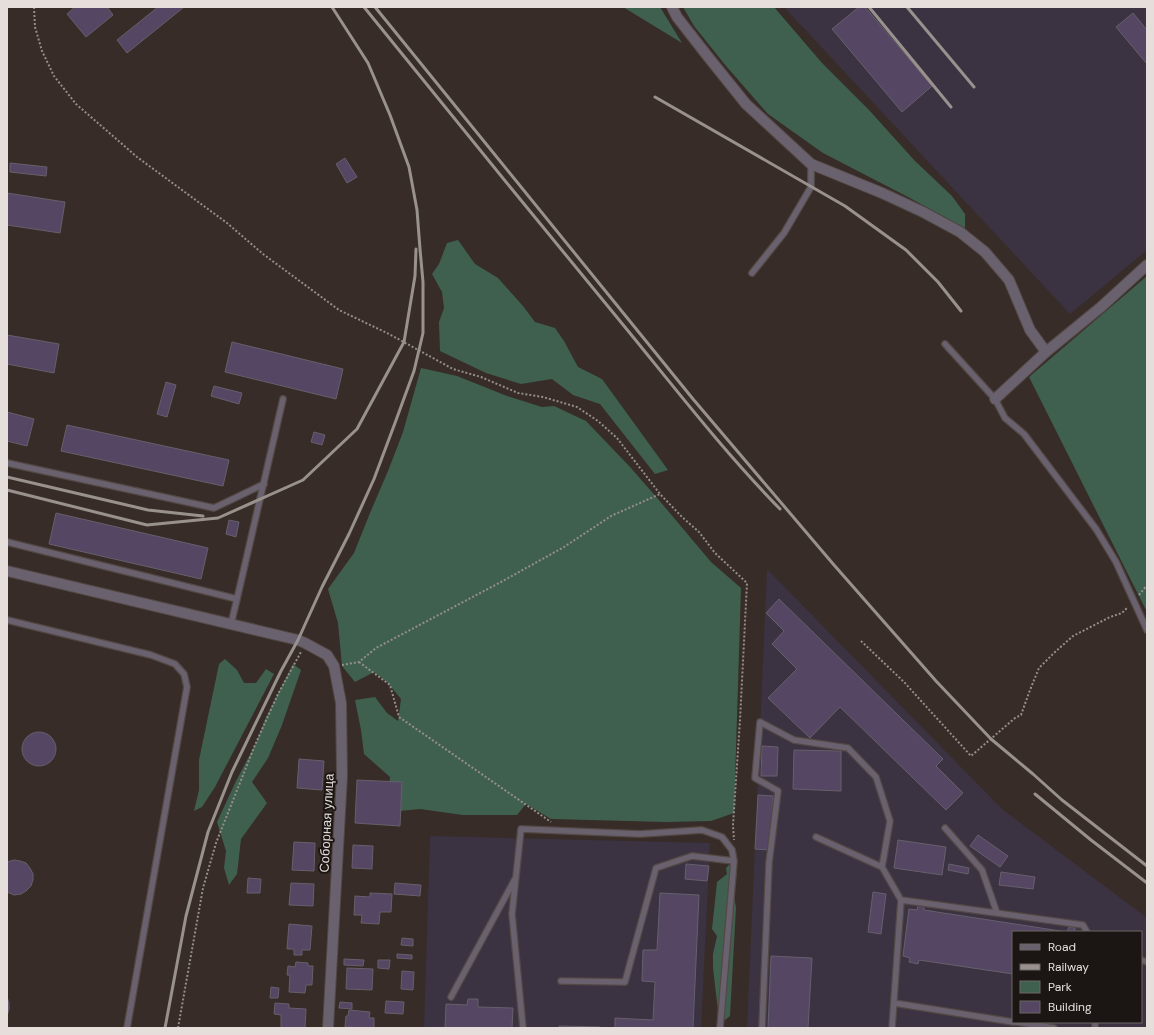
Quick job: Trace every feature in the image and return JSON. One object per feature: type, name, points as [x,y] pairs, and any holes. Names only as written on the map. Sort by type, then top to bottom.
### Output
[{"type":"street","points":[[672,7],[677,16],[746,104],[811,164],[882,193],[923,212],[960,232],[985,252],[1009,280],[1030,330],[1046,352]]},
{"type":"street","points":[[995,399],[1046,352],[1101,307],[1147,265]]},
{"type":"street","points":[[7,571],[302,641],[327,655],[334,666]]},
{"type":"street","name":"Соборная улица","points":[[328,1028],[342,776],[341,703],[334,666]]},
{"type":"lane","points":[[752,272],[784,233],[811,187],[811,164]]},
{"type":"lane","points":[[945,344],[995,399],[1005,418],[1024,434],[1096,529],[1116,562],[1147,630]]},
{"type":"lane","points":[[232,624],[283,399]]},
{"type":"lane","points":[[7,463],[214,508],[264,484]]},
{"type":"lane","points":[[7,542],[237,599]]},
{"type":"lane","points":[[7,620],[150,655],[175,664],[184,674],[187,687],[127,1028]]},
{"type":"lane","points":[[762,1028],[769,863],[778,791],[755,778],[760,722],[794,740],[848,748],[876,777],[890,821],[882,867]]},
{"type":"lane","points":[[945,828],[982,870],[996,913]]},
{"type":"lane","points":[[523,1028],[512,914],[522,829],[640,834],[702,830],[722,837],[732,850],[734,861],[720,1028]]},
{"type":"lane","points":[[816,837],[882,867],[901,900],[892,1028]]},
{"type":"lane","points":[[561,981],[625,982],[656,868],[692,856],[734,861]]},
{"type":"lane","points":[[451,997],[517,875]]},
{"type":"lane","points":[[901,900],[1083,925],[1086,931]]},
{"type":"lane","points":[[894,1003],[1012,1022]]},
{"type":"lane","points":[[1021,1023],[1054,1028]]},
{"type":"path","points":[[34,7],[35,27],[42,52],[54,76],[76,104],[137,157],[227,223],[263,254],[339,310],[389,334],[453,368],[480,377],[518,393],[543,397],[576,407],[598,421],[617,438],[660,494],[699,532],[715,553],[747,583],[733,825],[734,861]]},
{"type":"path","points":[[334,666],[359,662],[376,648],[494,586],[564,547],[611,516],[660,494]]},
{"type":"path","points":[[861,641],[904,682],[971,756],[1015,718],[1021,715],[1039,668],[1055,652],[1074,636],[1110,617],[1122,613],[1147,585]]},
{"type":"path","points":[[178,1028],[203,888],[216,843],[255,745],[302,641]]},
{"type":"path","points":[[359,662],[390,685],[398,717],[564,831]]},
{"type":"shaded area","points":[[784,7],[1147,7],[1147,250],[1070,314]]},
{"type":"shaded area","points":[[767,569],[1002,809],[1147,918],[1147,1028],[747,1028]]},
{"type":"shaded area","points":[[430,836],[710,843],[701,1028],[424,1028]]},
{"type":"green space","points":[[623,7],[660,7],[682,43]]},
{"type":"green space","points":[[683,7],[774,7],[822,63],[869,110],[915,161],[952,196],[965,214],[965,228],[823,153],[768,114],[726,66],[694,26]]},
{"type":"green space","points":[[458,240],[475,264],[498,278],[535,322],[555,328],[578,367],[602,379],[668,470],[655,474],[600,404],[573,395],[552,379],[521,384],[486,373],[440,351],[439,322],[444,308],[442,292],[432,274],[439,264],[447,243]]},
{"type":"green space","points":[[1147,276],[1147,612],[1029,377]]},
{"type":"green space","points":[[421,368],[457,376],[507,396],[542,407],[554,406],[586,421],[630,467],[711,562],[741,588],[734,813],[711,821],[666,822],[551,819],[526,804],[517,815],[463,815],[420,809],[400,811],[388,799],[390,777],[364,754],[355,700],[375,697],[387,713],[398,721],[401,699],[387,682],[374,672],[355,682],[342,666],[338,623],[328,589],[354,553],[403,432]]},
{"type":"green space","points":[[225,659],[237,670],[244,683],[256,683],[266,669],[274,674],[215,787],[202,807],[194,811],[199,790],[199,760],[219,664]]},
{"type":"green space","points":[[293,664],[301,670],[282,725],[268,758],[252,782],[267,803],[241,839],[237,874],[229,885],[224,868],[226,851],[217,822],[255,745],[266,717]]},
{"type":"green space","points":[[731,863],[737,874],[733,892],[736,907],[730,1016],[725,1020],[718,1011],[713,968],[713,954],[717,936],[712,929],[717,882],[727,874],[726,868]]},
{"type":"building","points":[[75,7],[107,7],[113,15],[86,37],[67,14]]},
{"type":"building","points":[[158,7],[184,7],[127,53],[117,40]]},
{"type":"building","points":[[859,7],[865,7],[932,86],[902,112],[832,29]]},
{"type":"building","points":[[1133,13],[1147,30],[1147,64],[1116,27]]},
{"type":"building","points":[[345,158],[357,177],[347,183],[336,164]]},
{"type":"building","points":[[10,163],[47,167],[46,176],[10,172]]},
{"type":"building","points":[[7,193],[65,202],[60,233],[7,225]]},
{"type":"building","points":[[7,335],[59,344],[54,373],[7,364]]},
{"type":"building","points":[[232,342],[343,369],[336,399],[225,372]]},
{"type":"building","points":[[166,382],[176,385],[167,417],[157,414]]},
{"type":"building","points":[[214,386],[242,393],[239,404],[211,396]]},
{"type":"building","points":[[7,412],[34,419],[27,446],[7,441]]},
{"type":"building","points":[[67,425],[229,460],[223,486],[61,451]]},
{"type":"building","points":[[314,432],[325,435],[322,445],[311,442]]},
{"type":"building","points":[[56,513],[208,548],[201,579],[49,544]]},
{"type":"building","points":[[229,520],[239,522],[236,537],[226,534]]},
{"type":"building","points":[[779,599],[943,759],[936,766],[963,793],[946,810],[840,707],[810,738],[768,698],[797,669],[772,644],[784,631],[766,613]]},
{"type":"building","points":[[36,732],[42,732],[46,733],[53,739],[56,749],[55,756],[49,763],[42,766],[36,766],[32,765],[25,759],[22,752],[22,746],[23,742],[29,735]]},
{"type":"building","points":[[762,746],[778,747],[777,776],[761,776]]},
{"type":"building","points":[[794,750],[841,751],[841,791],[793,789]]},
{"type":"building","points":[[299,759],[324,761],[322,790],[297,788]]},
{"type":"building","points":[[357,780],[402,782],[400,826],[355,823]]},
{"type":"building","points":[[758,795],[773,796],[770,850],[755,849]]},
{"type":"building","points":[[978,835],[1008,856],[1000,867],[970,846]]},
{"type":"building","points":[[898,840],[946,847],[942,875],[894,868]]},
{"type":"building","points":[[294,842],[315,843],[314,871],[292,870]]},
{"type":"building","points":[[353,845],[373,846],[372,869],[352,868]]},
{"type":"building","points":[[14,860],[26,863],[33,874],[33,880],[31,886],[26,891],[21,894],[14,895],[7,892],[7,862]]},
{"type":"building","points":[[686,864],[709,866],[707,881],[685,879]]},
{"type":"building","points":[[949,864],[969,868],[968,874],[948,870]]},
{"type":"building","points":[[1001,872],[1035,877],[1033,889],[999,885]]},
{"type":"building","points":[[248,878],[261,879],[260,893],[247,893]]},
{"type":"building","points":[[291,883],[314,884],[313,906],[289,905]]},
{"type":"building","points":[[395,883],[421,885],[420,896],[394,894]]},
{"type":"building","points":[[873,892],[886,894],[881,934],[868,932]]},
{"type":"building","points":[[370,893],[392,894],[391,912],[380,912],[379,924],[361,923],[362,915],[354,915],[355,896],[370,897]]},
{"type":"building","points":[[660,893],[699,895],[693,1028],[615,1028],[615,1018],[653,1020],[655,982],[642,981],[643,950],[657,950]]},
{"type":"building","points":[[918,905],[924,905],[924,910],[1060,931],[1012,931],[1012,974],[919,960],[918,964],[909,962],[910,958],[903,956],[909,909],[917,910]]},
{"type":"building","points":[[289,924],[312,926],[310,950],[302,950],[302,955],[294,955],[294,949],[287,949]]},
{"type":"building","points":[[1069,927],[1075,928],[1075,931],[1067,931]]},
{"type":"building","points":[[402,938],[413,939],[413,946],[401,945]]},
{"type":"building","points":[[397,954],[412,955],[412,959],[397,958]]},
{"type":"building","points":[[771,956],[812,958],[808,1028],[768,1028]]},
{"type":"building","points":[[344,959],[364,960],[363,966],[344,965]]},
{"type":"building","points":[[378,960],[390,960],[389,969],[378,968]]},
{"type":"building","points":[[296,962],[308,963],[308,966],[313,966],[312,985],[306,985],[305,993],[289,992],[290,975],[287,975],[288,966],[295,967]]},
{"type":"building","points":[[347,968],[373,969],[372,990],[346,989]]},
{"type":"building","points":[[402,971],[414,972],[413,990],[401,989]]},
{"type":"building","points":[[271,987],[279,988],[278,998],[270,998]]},
{"type":"building","points":[[7,997],[9,1009],[7,1016]]},
{"type":"building","points":[[468,999],[478,999],[478,1007],[513,1008],[512,1028],[445,1028],[446,1004],[467,1005]]},
{"type":"building","points":[[386,1001],[404,1002],[403,1014],[385,1013]]},
{"type":"building","points":[[340,1002],[352,1003],[352,1009],[339,1008]]},
{"type":"building","points":[[275,1003],[289,1004],[289,1008],[306,1009],[305,1028],[281,1028],[281,1015],[274,1014]]},
{"type":"building","points":[[349,1010],[370,1012],[369,1018],[374,1018],[374,1028],[345,1027],[346,1016],[348,1016]]},
{"type":"building","points":[[559,1026],[600,1027],[600,1028],[559,1028]]},
{"type":"railway","points":[[165,1028],[186,916],[208,832],[232,772],[281,671],[298,640],[374,479],[414,371],[423,333],[423,282],[417,210],[409,167],[390,115],[368,63],[332,7]]},
{"type":"railway","points":[[364,7],[703,422],[741,467],[780,509]]},
{"type":"railway","points":[[375,7],[693,399],[834,565],[936,681],[991,739],[1062,800],[1147,866]]},
{"type":"railway","points":[[869,7],[951,107]]},
{"type":"railway","points":[[907,7],[974,87]]},
{"type":"railway","points":[[655,97],[845,206],[906,250],[938,282],[961,311]]},
{"type":"railway","points":[[7,490],[147,525],[218,518],[303,480],[357,429],[404,342],[415,276],[416,249]]},
{"type":"railway","points":[[7,477],[148,510],[203,516]]},
{"type":"railway","points":[[1035,794],[1147,883]]}]
